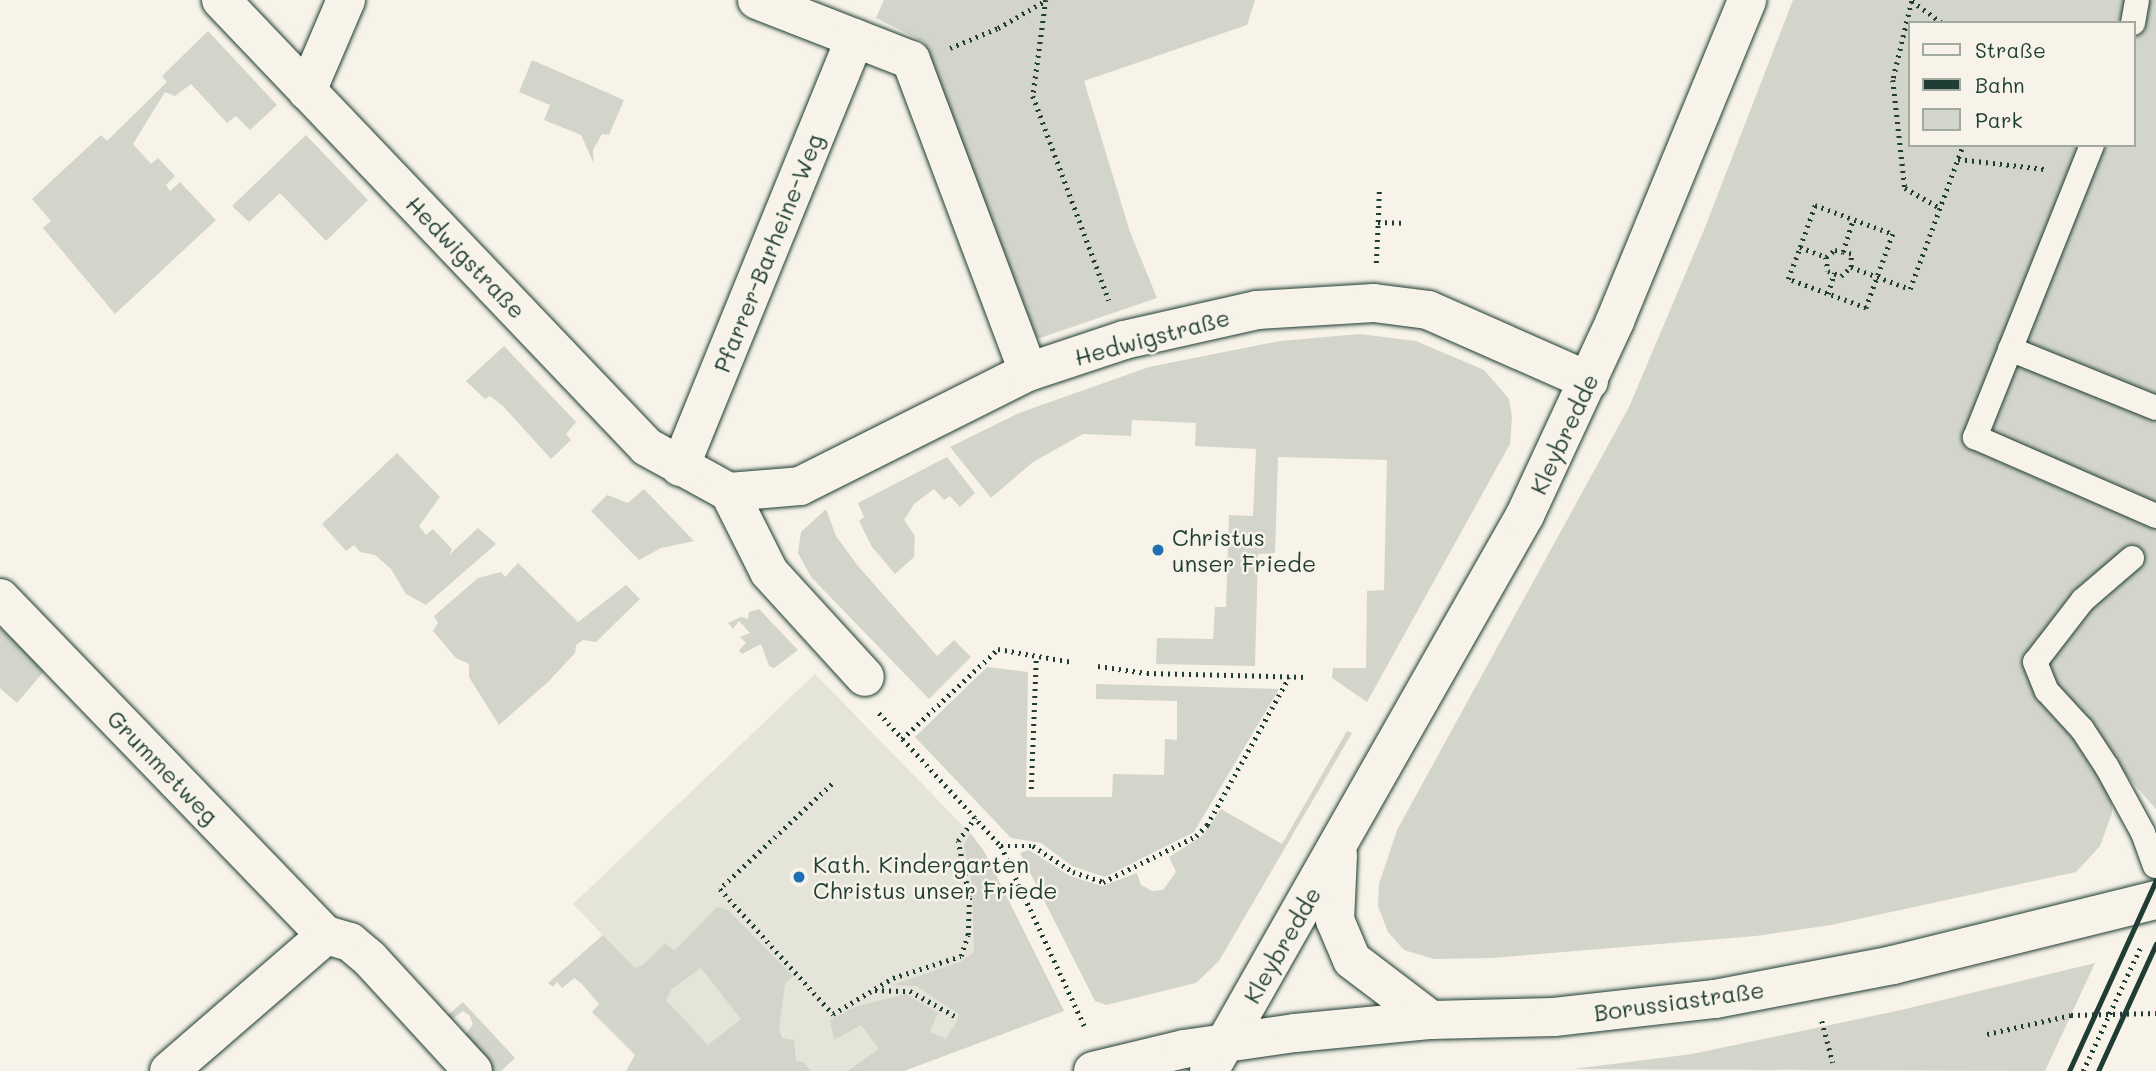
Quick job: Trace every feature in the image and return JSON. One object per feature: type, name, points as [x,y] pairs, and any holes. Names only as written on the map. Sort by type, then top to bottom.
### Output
[{"type":"street","name":"Hedwigstraße","points":[[221,0],[647,447],[729,492],[800,486],[1028,372],[1125,340],[1257,310],[1374,303],[1428,310],[1589,381]]},
{"type":"street","points":[[307,91],[346,0]]},
{"type":"street","points":[[757,0],[911,60],[1028,372]]},
{"type":"street","name":"Kleybredde","points":[[1217,1057],[1339,848],[1525,515],[1589,381],[1747,0]]},
{"type":"street","name":"Pfarrer-Barheine-Weg","points":[[680,467],[855,38]]},
{"type":"street","points":[[729,492],[769,572],[865,677]]},
{"type":"street","name":"Grummetweg","points":[[0,598],[326,935],[350,942],[370,959],[473,1071]]},
{"type":"street","name":"Kleybredde","points":[[1339,848],[1335,920],[1352,960],[1431,1020]]},
{"type":"street","name":"Borussiastraße","points":[[1093,1071],[1217,1057],[1431,1020],[1554,1017],[1715,999],[1893,965],[2155,883]]},
{"type":"street","points":[[169,1071],[326,935]]},
{"type":"lane","points":[[2133,21],[2137,0]]},
{"type":"lane","points":[[2091,147],[1975,437],[2156,516]]},
{"type":"lane","points":[[2010,349],[2156,408]]},
{"type":"lane","points":[[2132,558],[2083,600],[2035,662],[2047,691],[2082,729],[2107,767],[2143,833],[2155,883]]},
{"type":"path","points":[[911,60],[998,28],[1046,0]]},
{"type":"path","points":[[1046,0],[1033,96],[1125,340]]},
{"type":"path","points":[[1939,21],[1912,0],[1893,80],[1905,188],[1940,208]]},
{"type":"path","points":[[1851,267],[1910,289],[1962,147]]},
{"type":"path","points":[[1958,159],[2080,173]]},
{"type":"path","points":[[1374,303],[1380,188]]},
{"type":"path","points":[[1815,205],[1893,234],[1878,277],[1866,308],[1788,279],[1815,205]]},
{"type":"path","points":[[1843,252],[1853,219]]},
{"type":"path","points":[[1378,222],[1401,223]]},
{"type":"path","points":[[1800,247],[1826,257]]},
{"type":"path","points":[[1835,250],[1851,254],[1851,267],[1841,276],[1834,274],[1828,271],[1826,257],[1835,250]]},
{"type":"path","points":[[1828,294],[1834,274]]},
{"type":"path","points":[[902,739],[998,649],[1072,662]]},
{"type":"path","points":[[1031,789],[1036,656]]},
{"type":"path","points":[[1098,666],[1147,673],[1306,677]]},
{"type":"path","points":[[865,677],[863,696],[1001,846],[1085,1027]]},
{"type":"path","points":[[1001,846],[1033,846],[1073,872],[1102,882],[1196,836],[1207,825],[1289,677]]},
{"type":"path","points":[[832,784],[720,890],[833,1014],[893,978],[961,956],[968,935],[969,897],[958,841],[975,818]]},
{"type":"path","points":[[2083,1071],[2142,943]]},
{"type":"path","points":[[874,990],[910,990],[955,1016]]},
{"type":"path","points":[[1819,1010],[1833,1063]]},
{"type":"path","points":[[1987,1034],[2071,1015],[2155,1013]]},
{"type":"shaded area","name":"Kath. Kindergarten Christus unser Friede","points":[[815,674],[974,837],[1064,1011],[904,1071],[733,1071],[573,904]]},
{"type":"green space","points":[[884,0],[1255,0],[1247,25],[1084,81],[1130,232],[1157,298],[1037,339],[924,42],[876,18]]},
{"type":"green space","points":[[1793,0],[2156,0],[2156,809],[2111,758],[2112,813],[2100,846],[2076,872],[1831,925],[1756,936],[1492,958],[1434,959],[1404,950],[1388,932],[1378,906],[1379,884],[1397,830],[1629,407],[1704,230]]},
{"type":"green space","points":[[208,31],[277,105],[250,130],[236,116],[227,123],[191,84],[175,96],[165,92],[133,144],[151,164],[158,158],[175,176],[166,185],[170,191],[180,182],[216,220],[115,314],[43,228],[51,221],[32,199],[101,135],[107,141],[167,82],[162,76]]},
{"type":"green space","points":[[532,60],[624,100],[609,135],[602,134],[593,150],[594,164],[581,135],[544,120],[550,105],[519,92]]},
{"type":"green space","points":[[306,135],[368,200],[326,241],[280,193],[249,222],[232,206]]},
{"type":"green space","points":[[1360,334],[1416,341],[1484,370],[1509,399],[1512,417],[1510,444],[1367,702],[1332,678],[1333,668],[1366,668],[1367,591],[1384,590],[1387,460],[1278,457],[1275,553],[1258,554],[1255,666],[1156,664],[1157,638],[1213,639],[1215,607],[1226,607],[1229,515],[1253,516],[1256,449],[1195,446],[1196,423],[1132,420],[1131,436],[1083,434],[1033,462],[991,498],[950,447],[1019,413],[1149,367],[1280,341]]},
{"type":"green space","points":[[504,346],[576,422],[566,434],[571,440],[551,459],[503,406],[490,396],[485,399],[466,381]]},
{"type":"green space","points":[[397,453],[440,497],[419,526],[426,535],[433,529],[452,549],[449,555],[478,528],[496,544],[426,605],[406,594],[391,569],[375,555],[360,552],[354,545],[346,551],[322,524]]},
{"type":"green space","points":[[947,457],[975,493],[960,507],[950,496],[944,500],[934,489],[914,504],[904,520],[915,536],[914,557],[895,574],[872,547],[859,521],[864,517],[858,503]]},
{"type":"green space","points":[[644,489],[694,541],[661,548],[639,560],[591,511],[607,495],[628,503]]},
{"type":"green space","points":[[826,509],[836,536],[858,566],[937,656],[954,640],[971,657],[929,699],[811,577],[798,553],[801,532]]},
{"type":"green space","points":[[518,563],[578,622],[626,585],[640,599],[596,642],[583,640],[576,645],[575,653],[548,682],[499,725],[469,677],[469,664],[456,658],[433,631],[438,623],[434,616],[478,578],[501,572],[505,577]]},
{"type":"green space","points":[[759,609],[798,650],[774,668],[769,666],[761,644],[742,654],[739,650],[746,643],[740,637],[750,633],[739,621],[733,629],[728,623],[741,617],[748,619],[749,612]]},
{"type":"green space","points":[[0,628],[45,670],[17,703],[0,688]]},
{"type":"green space","points":[[987,667],[1028,672],[1026,797],[1112,797],[1113,774],[1164,775],[1165,739],[1177,740],[1177,701],[1096,699],[1096,684],[1279,689],[1194,832],[1105,877],[1072,866],[1041,843],[1011,838],[915,737]]},
{"type":"green space","points":[[1347,731],[1352,733],[1219,961],[1196,983],[1106,1005],[1095,1001],[1020,853],[1029,850],[1070,876],[1102,886],[1137,873],[1141,885],[1152,891],[1163,890],[1176,872],[1169,857],[1202,836],[1221,809],[1282,844]]},
{"type":"green space","points":[[970,833],[984,851],[1064,1011],[904,1071],[847,1071],[879,1049],[861,1025],[834,1040],[830,1020],[857,1006],[906,994],[938,1013],[930,1032],[946,1039],[957,1021],[959,1014],[916,986],[892,985],[960,962],[974,952],[972,883],[964,845]]},
{"type":"green space","points":[[717,907],[728,910],[793,976],[785,984],[779,1028],[782,1038],[794,1040],[796,1061],[804,1062],[811,1071],[626,1071],[635,1055],[592,1012],[599,1004],[581,983],[574,978],[562,988],[557,982],[553,987],[548,983],[603,935],[635,968],[643,965],[665,943],[674,951]],"holes":[[[701,968],[741,1019],[708,1045],[666,1000],[672,989]]]},
{"type":"green space","points":[[2095,963],[2045,1071],[1573,1069],[1692,1054],[1901,1010]]},
{"type":"green space","points":[[463,1002],[515,1058],[501,1071],[488,1071],[461,1041],[473,1024],[469,1015],[463,1011],[446,1024],[442,1020]]},
{"type":"railway","points":[[2069,1071],[2156,880]]},
{"type":"railway","points":[[2098,1071],[2156,944]]},
{"type":"place","name":"Christus unser Friede","points":[[1158,550]]},
{"type":"place","name":"Kath. Kindergarten Christus unser Friede","points":[[799,877]]}]
